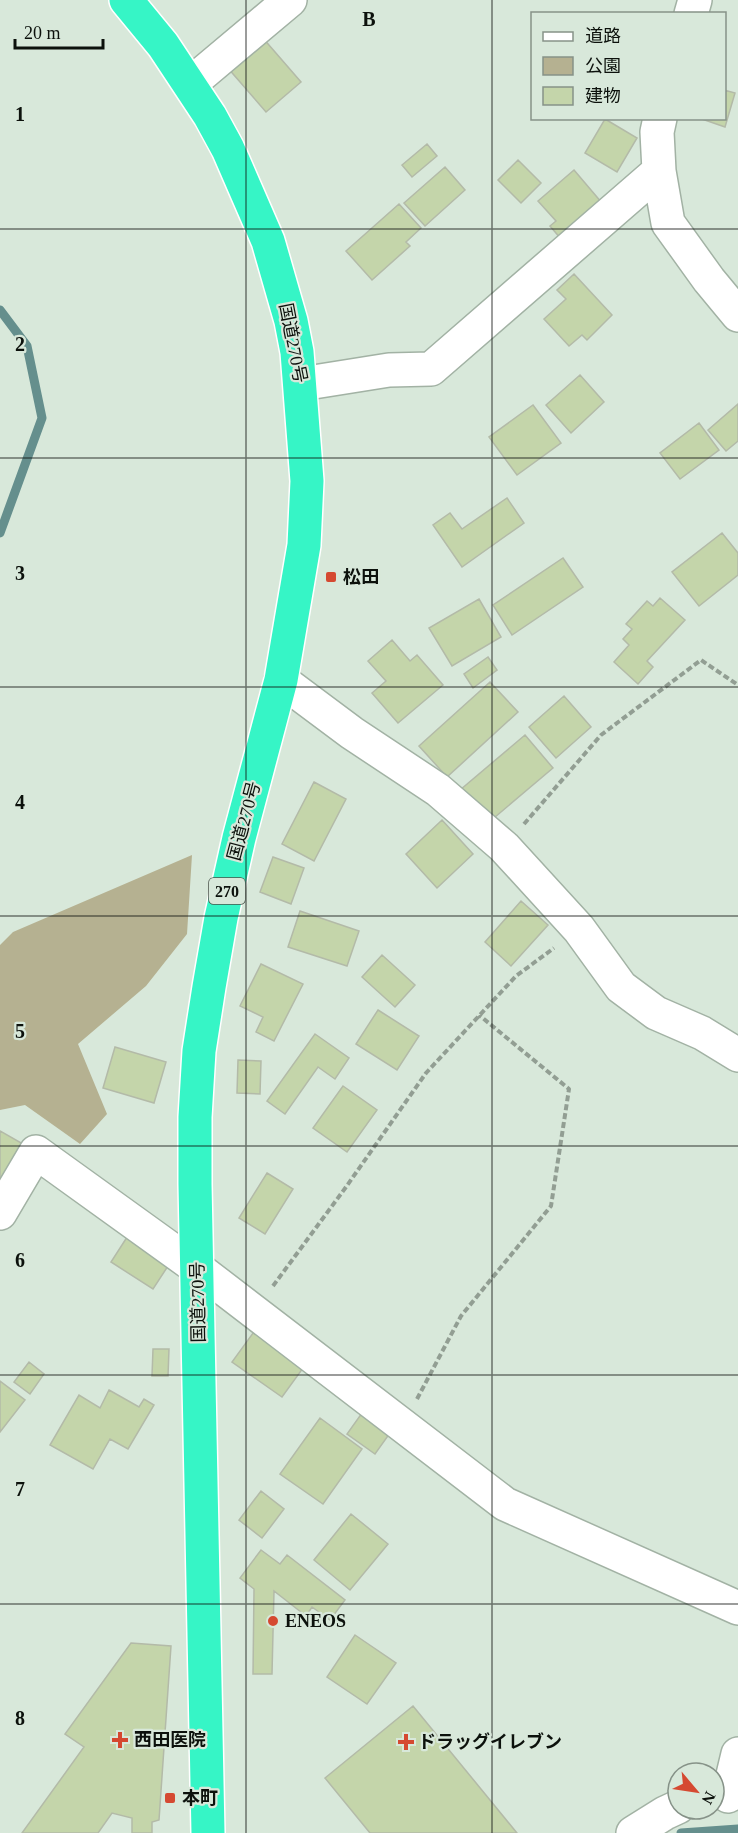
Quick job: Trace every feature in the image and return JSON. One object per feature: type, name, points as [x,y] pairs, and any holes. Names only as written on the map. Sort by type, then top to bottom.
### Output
[{"type":"highway","name":"国道270号","points":[[126,0],[163,45],[190,84],[228,149],[268,241],[291,321],[301,384],[307,481],[304,545],[281,680],[239,838],[221,918],[199,1051],[195,1117],[208,1833]]},
{"type":"street","points":[[190,84],[290,0]]},
{"type":"street","points":[[660,120],[657,132],[659,171],[668,223],[709,280],[738,315]]},
{"type":"street","points":[[301,384],[389,370],[431,369],[659,171]]},
{"type":"street","points":[[281,680],[352,733],[438,790],[504,847],[579,929],[621,987],[656,1013],[702,1033],[738,1055]]},
{"type":"street","points":[[0,1213],[36,1152],[255,1311],[505,1504],[657,1574],[738,1608]]},
{"type":"street","points":[[727,1798],[738,1754]]},
{"type":"street","points":[[633,1833],[666,1813]]},
{"type":"path","points":[[504,847],[601,735],[700,660],[738,685]]},
{"type":"path","points":[[255,1311],[426,1073],[516,976],[579,929]]},
{"type":"path","points":[[402,1426],[461,1316],[551,1206],[569,1089],[479,1015]]},
{"type":"green space","points":[[192,855],[187,934],[146,986],[78,1044],[107,1114],[80,1144],[25,1105],[0,1110],[0,945],[13,932]]},
{"type":"building","points":[[262,37],[301,82],[266,112],[227,67]]},
{"type":"building","points":[[726,91],[735,93],[725,127],[705,120],[726,120]]},
{"type":"building","points":[[604,120],[637,138],[617,172],[585,153]]},
{"type":"building","points":[[427,144],[437,156],[412,177],[402,165]]},
{"type":"building","points":[[518,160],[541,183],[521,203],[498,180]]},
{"type":"building","points":[[445,167],[465,190],[425,226],[404,203]]},
{"type":"building","points":[[574,170],[602,203],[561,239],[550,226],[556,221],[538,201]]},
{"type":"building","points":[[399,204],[421,228],[406,242],[410,246],[372,280],[346,251]]},
{"type":"building","points":[[574,274],[612,315],[587,340],[582,335],[569,346],[544,319],[566,299],[557,290]]},
{"type":"building","points":[[580,375],[604,402],[571,433],[546,405]]},
{"type":"building","points":[[738,404],[738,441],[726,451],[708,430]]},
{"type":"building","points":[[533,405],[561,443],[517,475],[489,437]]},
{"type":"building","points":[[699,423],[719,450],[680,479],[660,453]]},
{"type":"building","points":[[507,498],[524,523],[462,567],[433,525],[450,513],[462,529]]},
{"type":"building","points":[[722,533],[738,553],[738,575],[699,606],[672,572]]},
{"type":"building","points":[[563,558],[583,587],[512,635],[493,605]]},
{"type":"building","points":[[660,598],[685,620],[647,661],[653,667],[638,684],[614,662],[629,645],[623,639],[632,629],[626,624],[647,601],[653,606]]},
{"type":"building","points":[[479,599],[501,637],[452,666],[429,628]]},
{"type":"building","points":[[392,640],[410,661],[417,655],[443,685],[398,723],[372,693],[386,681],[368,661]]},
{"type":"building","points":[[488,657],[497,670],[473,688],[464,674]]},
{"type":"building","points":[[490,682],[518,712],[447,777],[419,746]]},
{"type":"building","points":[[564,696],[591,727],[556,758],[529,727]]},
{"type":"building","points":[[525,735],[553,768],[488,823],[460,790]]},
{"type":"building","points":[[314,782],[346,799],[314,861],[282,844]]},
{"type":"building","points":[[442,820],[473,854],[437,888],[406,854]]},
{"type":"building","points":[[273,857],[304,868],[291,904],[260,892]]},
{"type":"building","points":[[521,901],[548,925],[511,966],[485,942]]},
{"type":"building","points":[[300,911],[359,931],[347,966],[288,947]]},
{"type":"building","points":[[382,955],[415,985],[395,1007],[362,977]]},
{"type":"building","points":[[261,964],[303,984],[274,1041],[256,1032],[263,1017],[240,1006]]},
{"type":"building","points":[[378,1010],[419,1036],[397,1070],[356,1044]]},
{"type":"building","points":[[315,1034],[349,1058],[335,1079],[318,1067],[285,1114],[267,1101]]},
{"type":"building","points":[[115,1047],[166,1062],[154,1103],[103,1088]]},
{"type":"building","points":[[238,1060],[261,1061],[260,1094],[237,1093]]},
{"type":"building","points":[[343,1086],[377,1110],[347,1152],[313,1128]]},
{"type":"building","points":[[0,1131],[23,1144],[0,1183]]},
{"type":"building","points":[[267,1173],[293,1189],[265,1234],[239,1218]]},
{"type":"building","points":[[131,1231],[168,1266],[153,1289],[111,1262]]},
{"type":"building","points":[[256,1329],[306,1364],[282,1397],[232,1362]]},
{"type":"building","points":[[153,1349],[169,1349],[168,1376],[152,1376]]},
{"type":"building","points":[[29,1362],[44,1374],[30,1394],[14,1382]]},
{"type":"building","points":[[0,1381],[25,1400],[0,1432]]},
{"type":"building","points":[[109,1390],[139,1407],[144,1399],[154,1405],[128,1449],[110,1439],[93,1469],[50,1445],[79,1395],[100,1408]]},
{"type":"building","points":[[362,1413],[390,1433],[375,1454],[347,1434]]},
{"type":"building","points":[[320,1418],[362,1449],[323,1504],[280,1474]]},
{"type":"building","points":[[261,1491],[284,1509],[262,1538],[239,1520]]},
{"type":"building","points":[[351,1514],[388,1544],[350,1590],[314,1560]]},
{"type":"building","points":[[261,1550],[280,1564],[287,1555],[345,1600],[330,1620],[312,1607],[306,1616],[274,1591],[272,1674],[253,1674],[254,1589],[240,1578]]},
{"type":"building","points":[[355,1635],[396,1663],[367,1704],[327,1677]]},
{"type":"building","name":"西田医院","points":[[131,1643],[171,1646],[159,1820],[152,1822],[152,1833],[132,1833],[132,1818],[112,1813],[98,1833],[22,1833],[84,1747],[65,1734]]},
{"type":"building","name":"ドラッグイレブン","points":[[413,1706],[517,1833],[370,1833],[325,1778]]},
{"type":"waterway","points":[[0,310],[27,346],[42,418],[0,533]]},
{"type":"waterway","points":[[681,1833],[738,1829]]},
{"type":"place","name":"松田","points":[[331,577]]},
{"type":"place","name":"ENEOS","points":[[273,1621]]},
{"type":"place","name":"西田医院","points":[[120,1740]]},
{"type":"place","name":"ドラッグイレブン","points":[[406,1742]]},
{"type":"place","name":"本町","points":[[170,1798]]}]
